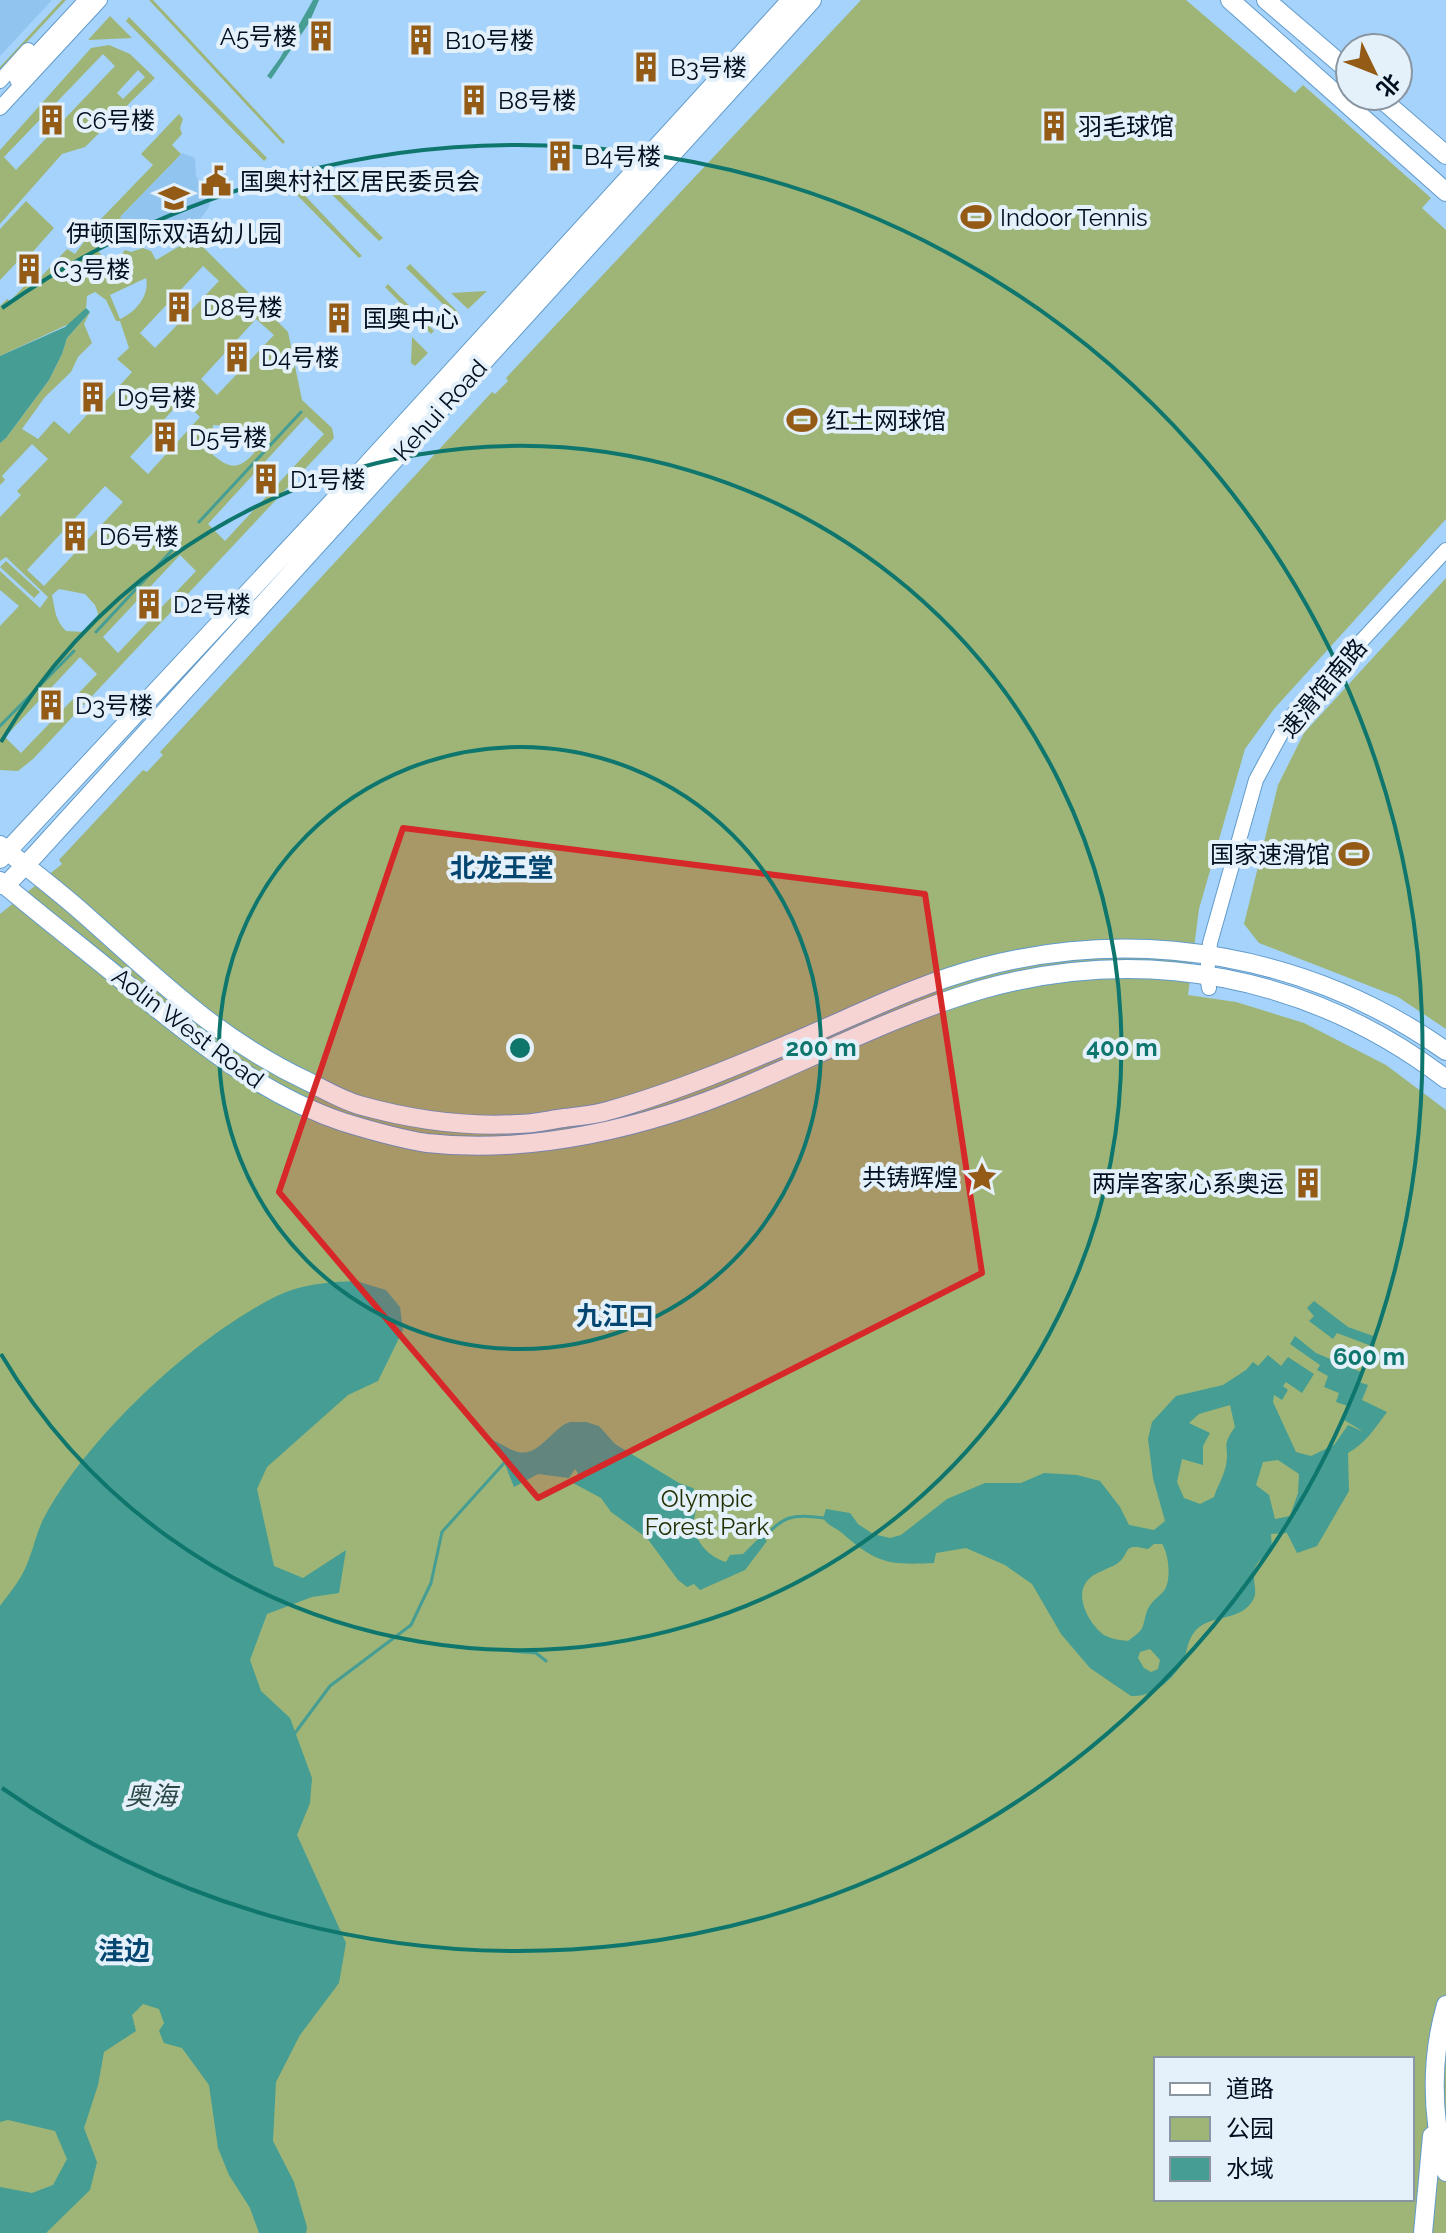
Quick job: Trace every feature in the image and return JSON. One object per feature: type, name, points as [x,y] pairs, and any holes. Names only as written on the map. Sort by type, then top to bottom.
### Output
[{"type":"main road","name":"Kehui Road","points":[[2,852],[356,477],[791,0]]},
{"type":"main road","name":"Kehui Road","points":[[2,884],[25,866],[812,0]]},
{"type":"main road","points":[[1230,0],[1446,192]]},
{"type":"main road","points":[[1266,0],[1334,58]]},
{"type":"main road","points":[[1396,112],[1446,155]]},
{"type":"main road","name":"Aolin West Road","points":[[2,852],[25,866],[88,917],[172,992],[233,1041],[355,1104],[428,1120],[517,1124],[609,1111],[787,1044],[897,996],[981,968],[1063,952],[1109,948],[1164,949],[1266,967],[1348,994],[1400,1021],[1446,1051]]},
{"type":"main road","name":"Aolin West Road","points":[[2,884],[180,1027],[257,1083],[341,1121],[426,1143],[514,1145],[637,1125],[742,1088],[850,1039],[978,991],[1038,977],[1107,969],[1284,992],[1343,1016],[1409,1052],[1446,1079]]},
{"type":"main road","points":[[1423,2233],[1437,2041],[1446,2005]]},
{"type":"main road","points":[[1434,2073],[1446,2172]]},
{"type":"street","points":[[0,81],[75,0]]},
{"type":"street","points":[[2,107],[28,63],[86,0]]},
{"type":"street","points":[[2,107],[100,0]]},
{"type":"street","name":"速滑馆南路","points":[[1208,981],[1212,935],[1256,780],[1289,719],[1446,550]]},
{"type":"highlighted area","points":[[403,828],[925,894],[982,1273],[538,1498],[279,1192]]},
{"type":"shaded area","points":[[0,0],[52,0],[0,56]]},
{"type":"shaded area","name":"伊顿国际双语幼儿园","points":[[182,153],[195,158],[196,176],[210,201],[209,207],[198,222],[176,235],[169,244],[156,245],[152,238],[142,241],[120,217]]},
{"type":"green space","points":[[62,0],[66,0],[0,71],[0,67]]},
{"type":"green space","points":[[149,0],[153,0],[169,17],[285,142],[283,144]]},
{"type":"green space","name":"Olympic Forest Park","points":[[861,0],[1186,0],[1295,93],[1303,85],[1431,198],[1422,208],[1446,230],[1446,519],[1274,709],[1245,749],[1199,909],[1188,995],[1236,1002],[1304,1023],[1386,1065],[1446,1110],[1446,2233],[0,2233],[0,914],[62,864],[59,860],[143,770],[147,772],[163,755],[160,752],[492,392],[495,394],[508,381],[506,378]]},
{"type":"green space","points":[[110,16],[132,38],[88,40]]},
{"type":"green space","points":[[129,17],[267,158],[264,161],[126,21]]},
{"type":"green space","points":[[109,45],[130,54],[155,78],[85,147],[62,154],[0,224],[0,150],[91,48]],"holes":[[[103,54],[115,66],[16,170],[4,157]],[[138,70],[145,77],[123,99],[117,93]]]},
{"type":"green space","points":[[179,114],[183,119],[182,134],[172,145],[181,154],[120,217],[142,241],[126,244],[121,233],[107,230],[98,237],[98,251],[112,259],[125,250],[131,252],[143,248],[151,251],[156,260],[178,247],[198,242],[288,332],[302,400],[332,428],[334,438],[33,759],[18,771],[0,770],[0,626],[19,606],[0,590],[0,571],[40,608],[48,597],[6,557],[0,561],[0,517],[21,495],[17,491],[48,459],[32,444],[2,476],[5,480],[0,485],[0,443],[49,380],[67,338],[90,312],[84,324],[92,343],[22,429],[38,439],[54,421],[69,434],[98,403],[101,406],[132,372],[117,359],[129,348],[120,321],[116,321],[106,300],[95,292],[87,296],[86,308],[73,322],[0,356],[0,306],[7,299],[10,301],[35,275],[39,279],[67,249],[75,254],[100,220],[153,165],[141,154]],"holes":[[[203,266],[219,281],[155,348],[140,333]],[[146,278],[146,291],[140,302],[120,319],[110,295]],[[256,319],[274,335],[217,395],[201,379]],[[182,400],[200,417],[148,474],[130,457]],[[306,417],[324,434],[225,541],[208,524]],[[213,425],[238,427],[253,437],[254,453],[249,459],[234,466],[213,455]],[[105,486],[123,502],[44,586],[27,570]],[[180,555],[196,571],[118,653],[103,637]],[[59,589],[85,594],[98,613],[96,621],[84,632],[66,631],[58,619],[52,595]],[[80,657],[97,674],[21,753],[5,737]]]},
{"type":"green space","points":[[312,167],[383,238],[379,241],[308,171]]},
{"type":"green space","points":[[295,185],[362,256],[359,258],[291,189]]},
{"type":"green space","points":[[26,201],[54,228],[22,264],[18,261],[0,280],[0,229]]},
{"type":"green space","points":[[410,264],[459,313],[456,317],[406,268]]},
{"type":"green space","points":[[388,284],[434,331],[431,334],[385,287]]},
{"type":"green space","points":[[487,291],[468,309],[451,293]]},
{"type":"green space","points":[[412,337],[428,353],[415,366],[411,363]]},
{"type":"green space","points":[[6,561],[40,592],[34,598],[0,567]]},
{"type":"green space","name":"国家速滑馆","points":[[1446,578],[1446,1029],[1398,997],[1259,943],[1244,924],[1278,785],[1304,733]]},
{"type":"water","points":[[313,0],[319,0],[309,23],[271,79],[267,76]]},
{"type":"water","points":[[86,308],[90,312],[67,338],[49,380],[0,443],[0,356],[65,327]]},
{"type":"water","name":"奥海","points":[[356,1281],[386,1290],[400,1307],[403,1330],[378,1381],[348,1395],[267,1467],[257,1489],[274,1566],[303,1578],[346,1550],[339,1593],[312,1597],[267,1614],[250,1660],[261,1691],[290,1718],[312,1778],[310,1803],[297,1835],[346,1943],[339,1983],[300,2035],[276,2082],[273,2141],[294,2182],[306,2233],[259,2233],[250,2208],[229,2175],[218,2148],[209,2085],[182,2048],[164,2043],[159,2031],[164,2023],[159,2009],[143,2004],[132,2015],[136,2031],[104,2052],[98,2085],[84,2128],[97,2162],[90,2190],[46,2233],[0,2233],[0,2187],[32,2193],[53,2185],[67,2159],[55,2131],[8,2120],[0,2122],[0,1606],[24,1571],[43,1521],[66,1483],[118,1420],[148,1390],[214,1335],[279,1295],[316,1284]]},
{"type":"water","points":[[1314,1301],[1348,1327],[1376,1337],[1374,1347],[1337,1333],[1333,1339],[1309,1321],[1314,1316],[1307,1308]]},
{"type":"water","points":[[1295,1336],[1316,1353],[1361,1372],[1359,1382],[1368,1385],[1362,1400],[1387,1412],[1365,1440],[1348,1453],[1349,1491],[1317,1546],[1297,1553],[1287,1533],[1271,1534],[1272,1549],[1254,1569],[1255,1592],[1251,1603],[1239,1613],[1209,1622],[1196,1630],[1183,1661],[1172,1677],[1157,1689],[1140,1696],[1131,1696],[1090,1668],[1061,1634],[1032,1584],[1005,1565],[966,1548],[936,1553],[934,1563],[894,1563],[865,1551],[823,1518],[826,1509],[850,1513],[858,1524],[873,1534],[890,1538],[901,1535],[947,1499],[985,1483],[1021,1483],[1044,1473],[1077,1475],[1100,1481],[1129,1525],[1154,1530],[1165,1521],[1153,1478],[1148,1439],[1152,1422],[1176,1396],[1223,1385],[1253,1362],[1258,1366],[1268,1355],[1281,1366],[1288,1357],[1314,1374],[1302,1393],[1286,1382],[1283,1386],[1288,1390],[1282,1400],[1274,1395],[1273,1402],[1296,1452],[1311,1456],[1334,1445],[1348,1425],[1364,1432],[1344,1420],[1348,1406],[1336,1402],[1339,1393],[1324,1387],[1328,1376],[1317,1370],[1320,1365],[1290,1344]],"holes":[[[1230,1405],[1235,1427],[1227,1443],[1226,1465],[1214,1497],[1200,1504],[1184,1498],[1177,1482],[1182,1459],[1203,1465],[1203,1446],[1210,1433],[1189,1423],[1199,1414]],[[1278,1460],[1299,1474],[1298,1493],[1290,1516],[1275,1519],[1269,1495],[1256,1485],[1263,1462]],[[1154,1544],[1162,1544],[1168,1561],[1166,1587],[1148,1608],[1138,1634],[1128,1641],[1107,1636],[1093,1624],[1085,1610],[1084,1587],[1094,1575],[1120,1561],[1130,1548],[1148,1549]],[[1150,1649],[1160,1660],[1158,1669],[1151,1672],[1144,1668],[1138,1658],[1140,1652]]]},
{"type":"water","points":[[570,1422],[599,1426],[615,1444],[679,1483],[693,1488],[697,1500],[694,1526],[698,1540],[713,1556],[726,1562],[730,1555],[743,1554],[761,1536],[767,1541],[745,1570],[700,1590],[694,1584],[687,1587],[678,1580],[647,1538],[611,1512],[601,1498],[573,1483],[578,1473],[575,1469],[569,1478],[538,1474],[514,1487],[491,1439],[523,1453],[538,1447]]},
{"type":"waterway","points":[[199,522],[301,412]]},
{"type":"waterway","points":[[96,632],[176,546]]},
{"type":"waterway","points":[[0,726],[74,651]]},
{"type":"waterway","points":[[295,1733],[330,1686],[411,1625],[431,1583],[442,1532],[505,1462]]},
{"type":"waterway","points":[[761,1541],[789,1518],[824,1518]]},
{"type":"waterway","points":[[512,1651],[536,1653],[546,1661]]},
{"type":"place","name":"A5号楼","points":[[321,36]]},
{"type":"place","name":"B10号楼","points":[[421,40]]},
{"type":"place","name":"B3号楼","points":[[646,67]]},
{"type":"place","name":"B8号楼","points":[[474,100]]},
{"type":"place","name":"C6号楼","points":[[52,120]]},
{"type":"place","name":"羽毛球馆","points":[[1054,126]]},
{"type":"place","name":"B4号楼","points":[[560,156]]},
{"type":"place","name":"国奥村社区居民委员会","points":[[216,181]]},
{"type":"place","name":"伊顿国际双语幼儿园","points":[[174,198]]},
{"type":"place","name":"Indoor Tennis","points":[[976,217]]},
{"type":"place","name":"C3号楼","points":[[29,269]]},
{"type":"place","name":"D8号楼","points":[[179,307]]},
{"type":"place","name":"国奥中心","points":[[339,318]]},
{"type":"place","name":"D4号楼","points":[[237,357]]},
{"type":"place","name":"D9号楼","points":[[93,397]]},
{"type":"place","name":"红土网球馆","points":[[802,420]]},
{"type":"place","name":"D5号楼","points":[[165,437]]},
{"type":"place","name":"D1号楼","points":[[266,479]]},
{"type":"place","name":"D6号楼","points":[[75,536]]},
{"type":"place","name":"D2号楼","points":[[149,604]]},
{"type":"place","name":"D3号楼","points":[[51,705]]},
{"type":"place","name":"国家速滑馆","points":[[1354,854]]},
{"type":"place","name":"共铸辉煌","points":[[982,1177]]},
{"type":"place","name":"两岸客家心系奥运","points":[[1308,1183]]},
{"type":"district","name":"北龙王堂","points":[[502,868]]},
{"type":"district","name":"九江口","points":[[615,1316]]},
{"type":"district","name":"洼边","points":[[124,1951]]}]
